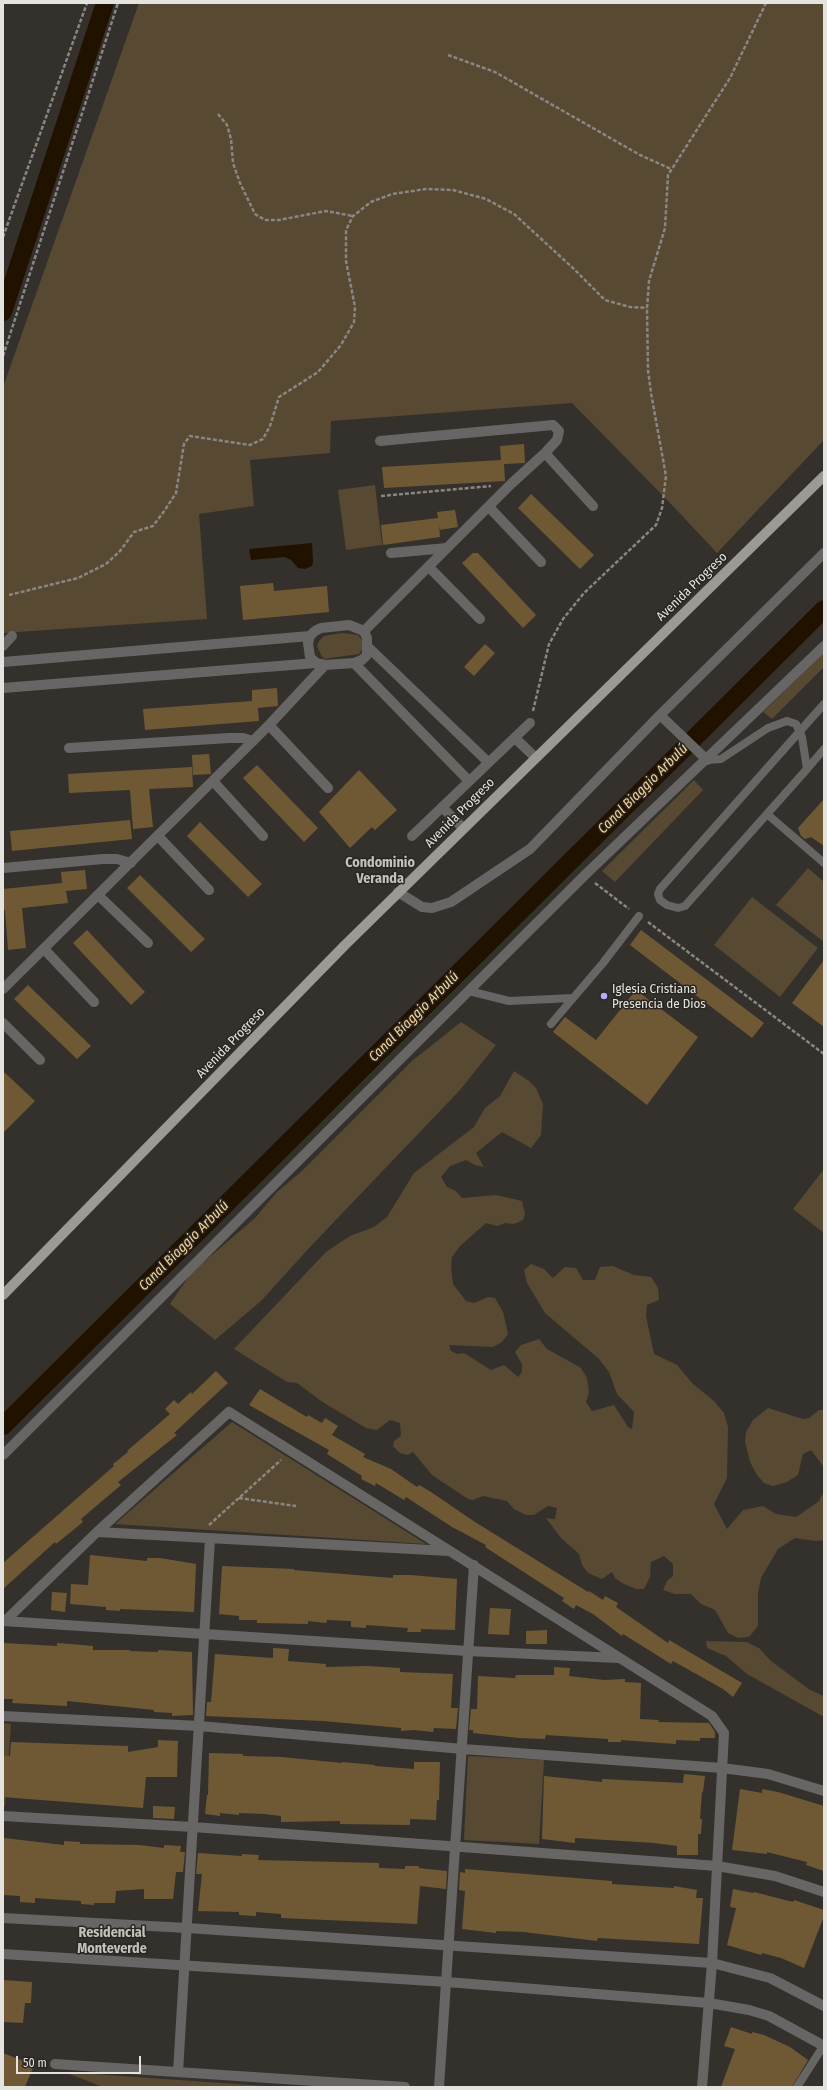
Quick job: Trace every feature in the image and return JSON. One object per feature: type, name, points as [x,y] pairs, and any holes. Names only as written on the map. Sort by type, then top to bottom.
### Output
[{"type":"main road","name":"Avenida Progreso","points":[[3,1296],[398,892],[824,476]]},
{"type":"street","points":[[364,631],[511,484],[545,453],[557,440],[559,431],[553,424],[380,441]]},
{"type":"street","points":[[545,453],[593,506]]},
{"type":"street","points":[[489,507],[541,562]]},
{"type":"street","points":[[391,553],[447,548]]},
{"type":"street","points":[[398,892],[422,907],[432,908],[451,902],[530,849],[660,715],[824,553]]},
{"type":"street","points":[[429,567],[480,619]]},
{"type":"street","points":[[3,662],[310,636],[321,628],[349,625],[364,631],[367,638],[368,647],[367,655],[362,660],[354,663],[321,664],[3,688]]},
{"type":"street","points":[[3,646],[12,636]]},
{"type":"street","points":[[310,636],[307,649],[310,657],[321,664]]},
{"type":"street","points":[[3,1455],[585,875],[707,760],[824,646]]},
{"type":"street","points":[[368,647],[488,762]]},
{"type":"street","points":[[354,663],[469,781]]},
{"type":"street","points":[[4,986],[44,949],[213,782],[269,725],[321,664]]},
{"type":"street","points":[[660,715],[707,760]]},
{"type":"street","points":[[412,836],[530,723]]},
{"type":"street","points":[[269,725],[328,788]]},
{"type":"street","points":[[69,748],[229,738],[244,738],[253,741]]},
{"type":"street","points":[[514,738],[535,757]]},
{"type":"street","points":[[213,782],[264,836]]},
{"type":"street","points":[[442,807],[463,828]]},
{"type":"street","points":[[158,836],[209,890]]},
{"type":"street","points":[[3,868],[103,859],[117,859],[131,863]]},
{"type":"street","points":[[98,895],[148,943]]},
{"type":"street","points":[[44,949],[94,1002]]},
{"type":"street","points":[[3,1022],[40,1060]]},
{"type":"street","points":[[4,1621],[97,1532],[229,1412],[712,1716],[720,1724],[724,1733],[712,1963],[702,2087]]},
{"type":"street","points":[[97,1532],[450,1551]]},
{"type":"street","points":[[178,2072],[210,1539]]},
{"type":"street","points":[[439,2087],[463,1749],[474,1565]]},
{"type":"street","points":[[4,1621],[468,1651],[620,1658]]},
{"type":"street","points":[[3,1716],[199,1726],[463,1749],[722,1768],[768,1774],[824,1791]]},
{"type":"street","points":[[3,1816],[193,1827],[717,1866],[775,1876],[824,1892]]},
{"type":"street","points":[[3,1918],[187,1928],[712,1963],[770,1978],[824,2006]]},
{"type":"street","points":[[3,1954],[185,1964],[447,1982],[709,2003],[749,2010],[769,2016],[824,2045]]},
{"type":"street","points":[[55,2064],[178,2072],[296,2083],[404,2087]]},
{"type":"lane","points":[[824,704],[660,888],[658,894],[660,900],[667,905],[678,908],[685,906],[824,749]]},
{"type":"lane","points":[[707,760],[721,759],[768,728],[787,721],[796,724],[802,737],[807,769]]},
{"type":"lane","points":[[767,814],[824,863]]},
{"type":"lane","points":[[551,1024],[603,963],[639,916]]},
{"type":"lane","points":[[469,991],[509,1001],[573,998]]},
{"type":"lane","points":[[797,2087],[824,2045]]},
{"type":"path","points":[[3,238],[87,3]]},
{"type":"path","points":[[3,356],[118,3]]},
{"type":"path","points":[[530,723],[549,644],[563,619],[584,593],[656,525],[662,508],[666,476],[650,386],[647,308],[649,281],[665,228],[668,175],[730,78],[766,3]]},
{"type":"path","points":[[448,56],[495,72],[640,155],[671,169]]},
{"type":"path","points":[[218,114],[227,125],[231,139],[233,163],[240,183],[255,214],[265,220],[279,220],[326,211],[353,216]]},
{"type":"path","points":[[9,595],[78,578],[106,564],[120,551],[134,532],[153,526],[166,510],[176,493],[184,444],[190,436],[250,445],[263,439],[270,426],[279,397],[318,372],[341,345],[354,322],[355,306],[346,261],[346,230],[353,216],[371,202],[392,194],[426,189],[453,190],[486,199],[514,214],[574,269],[605,300],[630,307],[647,308]]},
{"type":"path","points":[[381,496],[511,484]]},
{"type":"path","points":[[585,875],[824,1054]]},
{"type":"path","points":[[194,1538],[292,1451]]},
{"type":"path","points":[[239,1498],[296,1506]]},
{"type":"shaded area","points":[[139,3],[824,3],[824,440],[717,553],[572,403],[331,421],[330,453],[250,460],[254,506],[199,514],[207,619],[3,633],[3,387]]},
{"type":"shaded area","points":[[375,485],[382,545],[346,550],[338,490]]},
{"type":"shaded area","points":[[312,543],[312,566],[305,569],[298,568],[291,560],[285,557],[251,560],[249,549]]},
{"type":"shaded area","points":[[342,633],[358,635],[362,640],[362,650],[359,654],[324,659],[317,646],[319,641],[324,636]]},
{"type":"shaded area","points":[[824,652],[824,667],[772,719],[763,712]]},
{"type":"shaded area","points":[[694,780],[703,790],[615,882],[602,871]]},
{"type":"shaded area","points":[[808,868],[824,882],[824,942],[776,905]]},
{"type":"shaded area","points":[[752,897],[818,948],[780,997],[714,945]]},
{"type":"shaded area","points":[[461,1022],[496,1045],[460,1090],[311,1246],[261,1301],[215,1340],[170,1304],[191,1273],[255,1218],[277,1192],[302,1171],[412,1061]]},
{"type":"shaded area","points":[[514,1071],[529,1081],[536,1088],[543,1104],[541,1135],[531,1148],[502,1132],[476,1153],[484,1167],[475,1165],[466,1160],[450,1166],[441,1177],[447,1187],[456,1191],[462,1198],[496,1195],[522,1201],[525,1214],[523,1220],[514,1224],[505,1223],[497,1226],[486,1223],[460,1246],[452,1257],[451,1267],[453,1284],[466,1301],[474,1303],[488,1297],[495,1298],[503,1312],[508,1334],[502,1342],[493,1347],[449,1345],[451,1351],[457,1354],[464,1353],[491,1370],[504,1365],[518,1377],[522,1372],[522,1364],[515,1352],[521,1345],[539,1339],[547,1349],[581,1368],[587,1378],[589,1392],[586,1402],[592,1411],[614,1405],[628,1427],[632,1429],[634,1412],[617,1394],[609,1372],[599,1359],[545,1313],[527,1283],[524,1270],[531,1264],[544,1269],[553,1278],[565,1267],[576,1268],[583,1280],[595,1280],[600,1267],[613,1266],[634,1275],[651,1277],[658,1288],[659,1300],[647,1305],[646,1316],[654,1354],[677,1365],[693,1384],[714,1401],[724,1413],[728,1427],[727,1478],[714,1504],[727,1529],[743,1510],[763,1506],[776,1514],[796,1517],[818,1502],[824,1492],[824,1540],[815,1541],[795,1538],[778,1549],[761,1578],[758,1594],[758,1626],[749,1637],[738,1638],[728,1633],[715,1610],[701,1604],[691,1594],[675,1594],[663,1590],[667,1581],[673,1576],[673,1564],[664,1556],[651,1562],[650,1577],[644,1589],[636,1589],[624,1584],[615,1578],[612,1572],[602,1579],[588,1573],[582,1565],[579,1554],[561,1538],[546,1518],[555,1519],[557,1508],[548,1506],[534,1515],[526,1515],[514,1509],[507,1501],[483,1496],[473,1500],[468,1499],[432,1475],[413,1452],[408,1455],[400,1453],[393,1446],[394,1441],[401,1436],[400,1423],[390,1420],[377,1430],[366,1428],[324,1403],[297,1383],[287,1382],[234,1349],[326,1252],[350,1236],[374,1227],[387,1217],[414,1173],[474,1127],[485,1108],[500,1096]]},
{"type":"shaded area","points":[[824,1169],[824,1233],[793,1209]]},
{"type":"shaded area","points":[[768,1408],[803,1419],[809,1418],[819,1410],[824,1410],[824,1471],[823,1466],[811,1450],[803,1454],[798,1475],[787,1482],[773,1486],[764,1483],[757,1475],[750,1462],[745,1442],[746,1432],[753,1420]]},
{"type":"shaded area","points":[[232,1422],[426,1544],[115,1524]]},
{"type":"shaded area","points":[[706,1641],[746,1642],[759,1648],[771,1661],[810,1690],[824,1696],[824,1717],[747,1674],[726,1656],[707,1648]]},
{"type":"shaded area","points":[[3,1723],[11,1724],[5,1806],[3,1806]]},
{"type":"shaded area","points":[[468,1756],[544,1760],[539,1844],[464,1840]]},
{"type":"shaded area","points":[[64,2072],[279,2087],[103,2087]]},
{"type":"building","points":[[524,444],[525,463],[504,464],[505,481],[384,488],[382,467],[501,460],[500,446]]},
{"type":"building","points":[[531,494],[594,555],[580,569],[518,508]]},
{"type":"building","points":[[455,510],[458,527],[439,530],[440,537],[383,545],[381,525],[438,518],[437,512]]},
{"type":"building","points":[[473,553],[478,553],[536,615],[523,628],[462,563]]},
{"type":"building","points":[[273,583],[274,591],[327,586],[329,612],[243,620],[240,586]]},
{"type":"building","points":[[485,644],[495,653],[474,676],[464,667]]},
{"type":"building","points":[[277,688],[278,706],[258,708],[259,721],[145,730],[143,709],[252,701],[252,690]]},
{"type":"building","points":[[209,754],[211,774],[193,775],[192,755]]},
{"type":"building","points":[[257,765],[318,828],[304,842],[243,778]]},
{"type":"building","points":[[192,767],[193,787],[149,789],[153,827],[133,829],[130,790],[69,793],[68,774]]},
{"type":"building","points":[[359,770],[397,810],[375,830],[372,827],[350,848],[319,812]]},
{"type":"building","points":[[824,799],[824,846],[811,837],[805,839],[801,836],[798,828]]},
{"type":"building","points":[[130,820],[132,839],[12,851],[10,831]]},
{"type":"building","points":[[200,822],[262,884],[248,897],[187,836]]},
{"type":"building","points":[[85,870],[87,889],[66,891],[68,903],[22,908],[26,948],[8,950],[5,910],[3,910],[3,889],[62,883],[61,872]]},
{"type":"building","points":[[140,875],[205,939],[191,952],[127,888]]},
{"type":"building","points":[[87,930],[145,992],[131,1005],[73,943]]},
{"type":"building","points":[[641,930],[764,1023],[752,1038],[630,945]]},
{"type":"building","points":[[824,960],[824,1027],[792,1003]]},
{"type":"building","points":[[28,985],[91,1046],[77,1059],[14,999]]},
{"type":"building","points":[[636,990],[698,1037],[647,1105],[553,1032],[565,1017],[596,1040]]},
{"type":"building","points":[[3,1071],[35,1101],[3,1133]]},
{"type":"building","points":[[216,1371],[228,1383],[174,1433],[177,1435],[118,1482],[121,1485],[81,1519],[83,1522],[56,1544],[55,1542],[3,1589],[3,1563],[114,1466],[113,1464],[128,1452],[127,1451],[170,1414],[165,1409],[174,1400],[178,1404],[191,1392],[192,1394]]},
{"type":"building","points":[[260,1389],[307,1417],[308,1415],[322,1423],[325,1418],[338,1426],[332,1435],[365,1454],[363,1457],[391,1469],[417,1487],[419,1485],[431,1492],[475,1522],[588,1592],[589,1591],[603,1600],[605,1596],[618,1603],[616,1607],[668,1643],[669,1640],[742,1683],[733,1697],[723,1689],[673,1661],[671,1664],[623,1634],[622,1636],[593,1614],[576,1605],[574,1609],[562,1601],[564,1598],[485,1547],[486,1545],[452,1527],[406,1497],[404,1500],[376,1483],[375,1486],[361,1479],[362,1476],[327,1454],[329,1450],[249,1405]]},
{"type":"building","points":[[90,1555],[147,1561],[147,1558],[160,1558],[196,1564],[194,1612],[120,1609],[120,1611],[106,1610],[106,1607],[70,1604],[71,1584],[88,1585]]},
{"type":"building","points":[[222,1566],[294,1569],[393,1578],[393,1575],[411,1575],[457,1579],[455,1630],[421,1629],[421,1632],[407,1632],[408,1628],[366,1625],[366,1628],[351,1627],[351,1621],[327,1620],[326,1623],[308,1621],[308,1624],[257,1623],[257,1620],[239,1620],[239,1616],[219,1614]]},
{"type":"building","points":[[52,1592],[67,1593],[65,1612],[51,1610]]},
{"type":"building","points":[[490,1608],[511,1609],[509,1635],[488,1634]]},
{"type":"building","points":[[547,1630],[547,1644],[526,1644],[526,1631]]},
{"type":"building","points":[[3,1643],[57,1646],[57,1643],[71,1644],[93,1646],[93,1650],[158,1652],[158,1650],[192,1652],[193,1715],[172,1716],[172,1713],[154,1712],[154,1710],[67,1701],[67,1706],[12,1703],[13,1699],[3,1699]]},
{"type":"building","points":[[273,1648],[289,1649],[288,1661],[326,1664],[326,1667],[367,1666],[400,1668],[400,1672],[453,1674],[451,1708],[458,1708],[456,1729],[434,1728],[433,1732],[414,1730],[401,1731],[401,1728],[323,1721],[206,1716],[207,1702],[211,1702],[215,1654],[273,1658]]},
{"type":"building","points":[[554,1667],[570,1668],[569,1676],[604,1680],[625,1679],[625,1682],[641,1683],[640,1719],[659,1720],[658,1722],[709,1723],[715,1732],[715,1738],[700,1738],[700,1741],[676,1740],[676,1744],[621,1740],[621,1742],[608,1742],[608,1739],[546,1735],[545,1739],[519,1738],[473,1733],[473,1730],[469,1730],[471,1709],[477,1709],[478,1676],[515,1678],[516,1675],[554,1675]]},
{"type":"building","points":[[158,1740],[178,1741],[177,1777],[146,1777],[143,1808],[3,1797],[3,1756],[10,1756],[11,1742],[128,1746],[128,1752],[158,1747]]},
{"type":"building","points":[[209,1753],[282,1757],[414,1769],[414,1762],[440,1762],[439,1800],[437,1800],[436,1820],[410,1819],[410,1825],[340,1824],[340,1821],[281,1822],[281,1816],[264,1814],[239,1813],[239,1815],[220,1813],[220,1816],[205,1814],[208,1795]]},
{"type":"building","points":[[684,1774],[705,1776],[700,1819],[702,1819],[701,1834],[698,1834],[698,1855],[677,1855],[677,1846],[654,1843],[575,1838],[575,1843],[542,1839],[544,1776],[602,1782],[602,1779],[683,1783]]},
{"type":"building","points":[[740,1789],[762,1793],[762,1789],[778,1792],[824,1806],[824,1871],[806,1865],[807,1862],[767,1852],[767,1854],[732,1850]]},
{"type":"building","points":[[153,1806],[175,1807],[174,1819],[153,1818]]},
{"type":"building","points":[[4,1838],[64,1845],[64,1841],[80,1842],[80,1844],[139,1845],[164,1848],[164,1845],[181,1846],[180,1852],[185,1852],[183,1872],[176,1872],[173,1899],[144,1899],[144,1889],[116,1891],[115,1903],[94,1903],[94,1905],[81,1904],[81,1901],[35,1898],[35,1903],[20,1902],[20,1896],[3,1895]]},
{"type":"building","points":[[198,1853],[242,1856],[242,1854],[259,1855],[258,1860],[379,1863],[379,1868],[405,1869],[405,1866],[419,1866],[419,1868],[447,1871],[446,1889],[420,1886],[417,1924],[281,1918],[281,1914],[256,1912],[256,1916],[239,1915],[239,1912],[198,1911],[202,1874],[196,1874]]},
{"type":"building","points":[[465,1869],[612,1881],[612,1884],[674,1888],[674,1886],[697,1890],[696,1898],[703,1898],[699,1944],[598,1938],[597,1941],[524,1932],[496,1931],[496,1933],[462,1929],[465,1891],[459,1890],[460,1872],[465,1873]]},
{"type":"building","points":[[733,1889],[754,1892],[793,1902],[794,1900],[824,1910],[824,1916],[804,1968],[781,1958],[762,1953],[761,1955],[727,1945],[736,1908],[730,1907]]},
{"type":"building","points":[[3,1980],[32,1982],[31,2003],[25,2003],[23,2023],[3,2022]]},
{"type":"building","points":[[731,2027],[752,2034],[752,2032],[764,2035],[790,2047],[808,2060],[792,2087],[721,2087],[735,2049],[724,2046]]},
{"type":"building","points":[[3,2053],[34,2065],[25,2087],[3,2087]]},
{"type":"waterway","points":[[3,312],[105,3]]},
{"type":"waterway","name":"Canal Biaggio Arbulú","points":[[3,1426],[824,609]]},
{"type":"place","name":"Iglesia Cristiana Presencia de Dios","points":[[604,996]]},
{"type":"district","name":"Condominio Veranda","points":[[380,872]]},
{"type":"district","name":"Residencial Monteverde","points":[[112,1942]]}]
